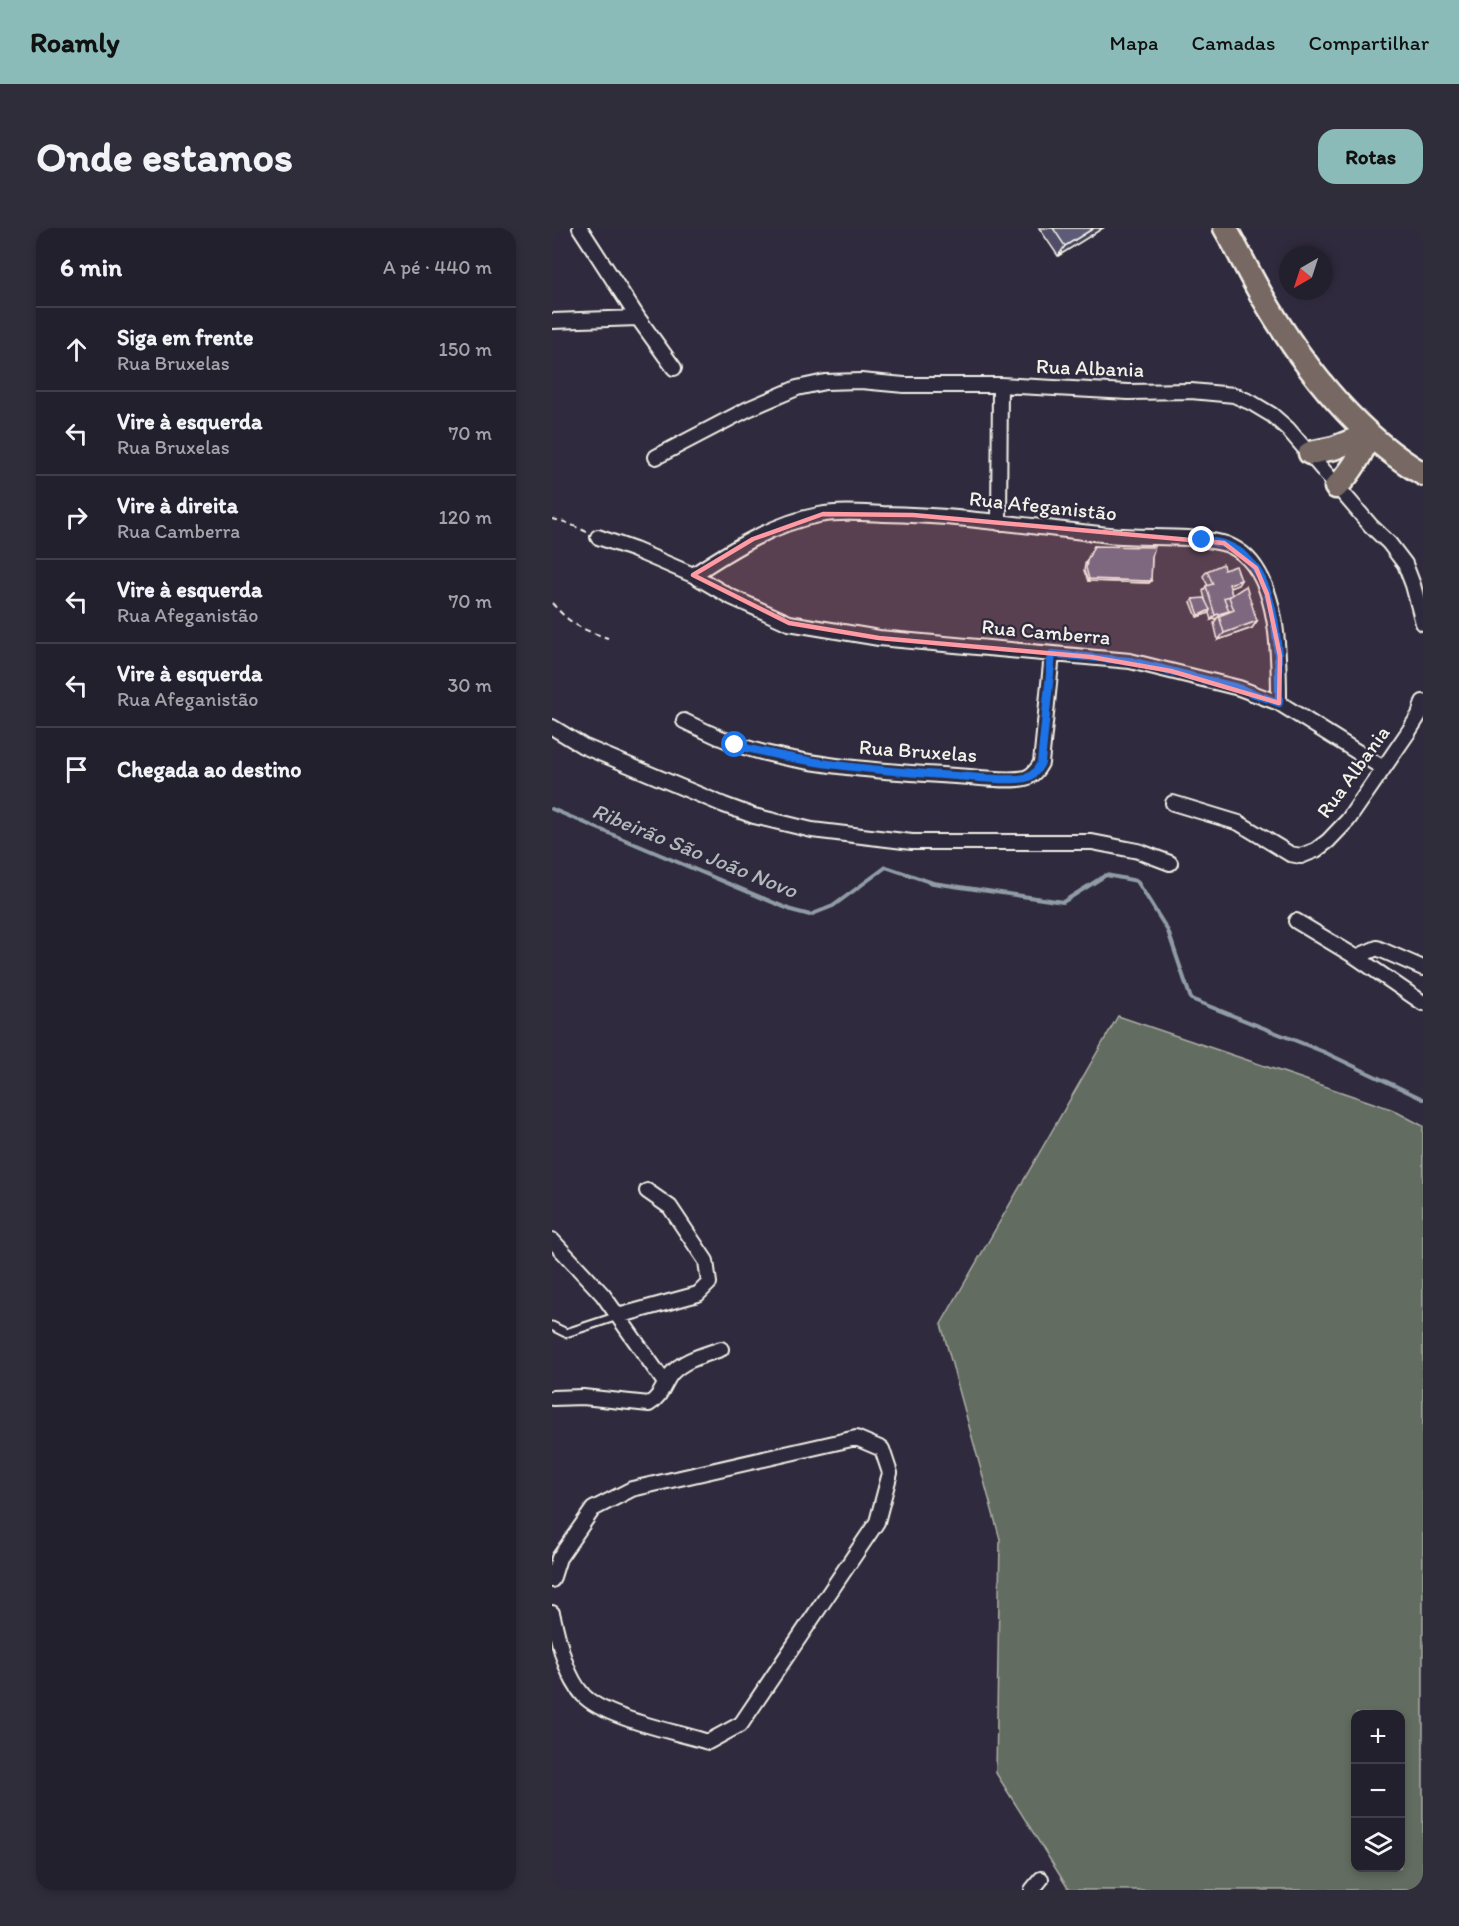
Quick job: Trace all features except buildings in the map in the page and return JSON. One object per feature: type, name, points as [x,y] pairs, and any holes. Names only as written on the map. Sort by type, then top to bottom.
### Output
[{"type":"main road","points":[[1225,228],[1262,296],[1297,352],[1329,392],[1369,434],[1406,464],[1423,474]]},
{"type":"main road","points":[[1310,453],[1334,448],[1369,434]]},
{"type":"main road","points":[[1336,487],[1357,461],[1369,434]]},
{"type":"street","points":[[580,228],[638,318],[674,368]]},
{"type":"street","points":[[552,321],[638,318]]},
{"type":"street","name":"Rua Albania","points":[[656,457],[748,409],[797,388],[825,382],[861,381],[904,385],[1000,385],[1116,391],[1191,391],[1234,395],[1272,415],[1288,429],[1336,487],[1389,543],[1405,564],[1423,623]]},
{"type":"street","points":[[999,522],[1000,385]]},
{"type":"street","name":"Rua Afeganistão","points":[[693,575],[753,539],[799,519],[823,514],[914,514],[1111,535],[1224,543],[1242,553],[1256,568],[1268,594],[1280,656],[1279,703]]},
{"type":"street","name":"Rua Camberra","points":[[598,537],[693,575],[729,596],[789,623],[879,638],[1130,661],[1239,688],[1279,703],[1383,768]]},
{"type":"street","name":"Rua Bruxelas","points":[[684,721],[735,745],[830,765],[961,776],[1026,778],[1036,772],[1041,763],[1052,654]]},
{"type":"street","name":"Rua Albania","points":[[1173,803],[1239,823],[1290,854],[1301,856],[1316,850],[1348,820],[1419,715],[1423,702]]},
{"type":"street","points":[[552,727],[583,746],[724,805],[754,816],[812,830],[912,842],[1092,842],[1138,851],[1170,863]]},
{"type":"street","points":[[1296,921],[1356,957],[1423,1003]]},
{"type":"street","points":[[1356,957],[1377,948],[1423,968]]},
{"type":"street","points":[[618,1316],[699,1294],[709,1283],[706,1261],[670,1207],[647,1191]]},
{"type":"street","points":[[552,1240],[603,1295],[665,1383]]},
{"type":"street","points":[[552,1398],[583,1397],[649,1404],[656,1400],[665,1383],[678,1368],[721,1349]]},
{"type":"street","points":[[552,1580],[559,1558],[593,1509],[632,1490],[856,1438],[882,1449],[890,1473],[877,1522],[741,1724],[708,1742],[621,1716],[599,1707],[585,1696],[576,1685],[567,1665],[552,1613]]},
{"type":"street","points":[[1032,1890],[1041,1879]]},
{"type":"lane","points":[[552,1326],[566,1333],[618,1316]]},
{"type":"path","points":[[552,519],[565,522],[598,537]]},
{"type":"path","points":[[552,603],[566,619],[584,631],[608,638]]},
{"type":"highlighted area","points":[[823,514],[913,515],[1224,543],[1256,568],[1267,594],[1280,656],[1279,703],[1171,671],[1091,657],[879,638],[789,623],[693,575],[753,539]]},
{"type":"shaded area","points":[[1118,1016],[1391,1109],[1423,1126],[1423,1890],[1069,1890],[996,1773],[1000,1539],[941,1324]]},
{"type":"waterway","name":"Ribeirão São João Novo","points":[[552,809],[791,910],[810,915],[833,906],[886,867],[933,883],[1063,902],[1106,875],[1137,881],[1168,931],[1191,999],[1324,1052],[1423,1099]]},
{"type":"route","points":[[735,745],[794,759],[867,770],[1026,778],[1036,772],[1041,763],[1052,654],[1130,661],[1239,688],[1279,703],[1280,656],[1268,594],[1256,568],[1242,553],[1224,543],[1202,540]]}]
